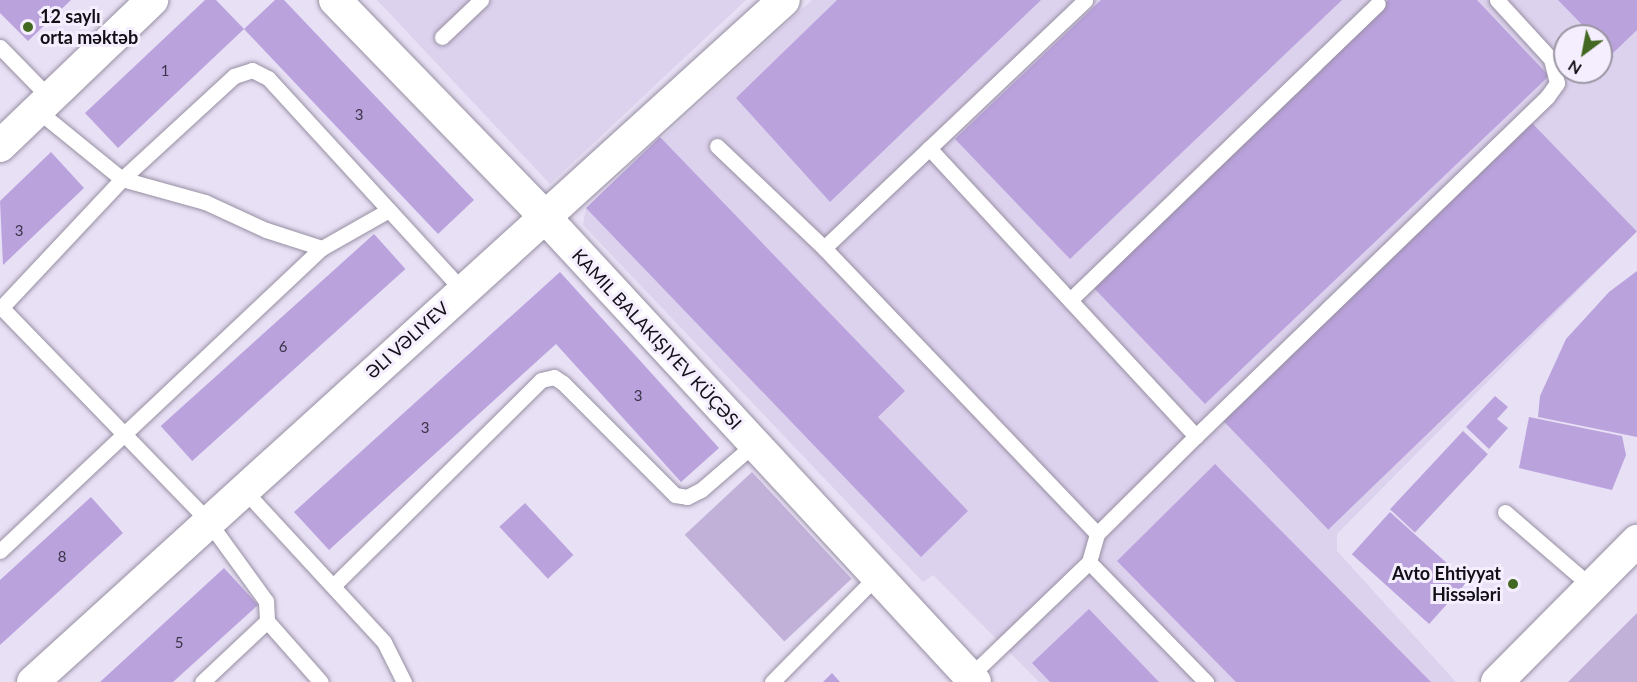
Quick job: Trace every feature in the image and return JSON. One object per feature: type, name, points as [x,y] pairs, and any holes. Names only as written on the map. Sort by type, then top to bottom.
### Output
[{"type":"street","points":[[0,146],[152,0]]},
{"type":"street","name":"KAMIL BALAKIŞIYEV KÜÇƏSI","points":[[335,0],[543,215],[753,445],[972,679]]},
{"type":"street","name":"ƏLI VƏLIYEV","points":[[33,682],[242,488],[784,0]]},
{"type":"street","points":[[1497,682],[1637,541]]},
{"type":"lane","points":[[442,37],[481,0]]},
{"type":"lane","points":[[824,248],[1085,0]]},
{"type":"lane","points":[[972,679],[1089,562],[1097,534],[1547,97],[1557,83],[1551,59],[1497,0]]},
{"type":"lane","points":[[1070,300],[1378,4]]},
{"type":"lane","points":[[0,47],[43,104],[122,179],[205,202],[266,230],[322,248]]},
{"type":"lane","points":[[321,682],[267,621],[266,601],[208,521],[1,307],[122,179],[234,76],[252,70],[268,78],[462,290]]},
{"type":"lane","points":[[717,146],[824,248],[1097,534]]},
{"type":"lane","points":[[929,148],[1196,436]]},
{"type":"lane","points":[[0,551],[127,436],[322,248],[389,210]]},
{"type":"lane","points":[[334,585],[541,380],[554,377],[563,384],[675,495],[701,490],[753,445]]},
{"type":"lane","points":[[242,488],[334,585],[384,642],[404,682]]},
{"type":"lane","points":[[1505,512],[1592,587]]},
{"type":"lane","points":[[1089,562],[1206,682]]},
{"type":"lane","points":[[772,682],[876,577]]},
{"type":"lane","points":[[202,682],[267,621]]},
{"type":"shaded area","points":[[377,0],[746,0],[550,184]]},
{"type":"shaded area","points":[[812,0],[1637,0],[1637,231],[1337,534],[1337,551],[1456,682],[1039,682],[933,575],[923,582],[583,225],[586,208]]},
{"type":"shaded area","points":[[752,472],[852,579],[784,642],[685,535]]},
{"type":"shaded area","points":[[1637,613],[1637,682],[1568,682]]},
{"type":"building","name":"12 saylı orta məktəb","points":[[0,0],[71,0],[28,41],[0,13]]},
{"type":"building","points":[[205,0],[216,0],[244,29],[118,148],[85,113]]},
{"type":"building","points":[[275,0],[284,0],[474,200],[438,234],[244,29]]},
{"type":"building","points":[[837,0],[1041,0],[830,202],[736,98]]},
{"type":"building","points":[[1101,0],[1342,0],[1070,259],[955,139]]},
{"type":"building","points":[[1388,0],[1477,0],[1549,76],[1205,404],[1090,284]]},
{"type":"building","points":[[1558,0],[1637,0],[1637,30],[1613,53],[1613,24],[1581,24]]},
{"type":"building","points":[[1532,123],[1637,232],[1328,530],[1223,421]]},
{"type":"building","points":[[660,137],[905,391],[878,417],[968,511],[921,557],[586,208]]},
{"type":"building","points":[[51,152],[84,188],[3,265],[0,201]]},
{"type":"building","points":[[374,234],[405,269],[192,461],[161,426]]},
{"type":"building","points":[[1637,271],[1637,437],[1538,417],[1540,396],[1566,339],[1609,292]]},
{"type":"building","points":[[560,272],[719,448],[681,482],[556,344],[329,550],[294,512]]},
{"type":"building","points":[[1495,396],[1508,407],[1497,419],[1508,428],[1489,449],[1466,427]]},
{"type":"building","points":[[1529,417],[1622,436],[1626,455],[1612,490],[1519,468]]},
{"type":"building","points":[[1463,431],[1488,454],[1415,532],[1390,509]]},
{"type":"building","points":[[1215,464],[1431,682],[1236,682],[1117,561]]},
{"type":"building","points":[[91,497],[123,533],[0,645],[0,580]]},
{"type":"building","points":[[525,503],[573,555],[548,579],[499,527]]},
{"type":"building","points":[[1390,512],[1467,582],[1429,624],[1352,554]]},
{"type":"building","points":[[224,568],[258,605],[173,682],[100,682]]},
{"type":"building","points":[[1089,609],[1159,682],[1050,682],[1032,663]]},
{"type":"building","points":[[832,673],[840,682],[823,682]]},
{"type":"place","name":"12 saylı orta məktəb","points":[[28,27]]},
{"type":"place","name":"Avto Ehtiyyat Hissәlәri","points":[[1513,584]]}]
